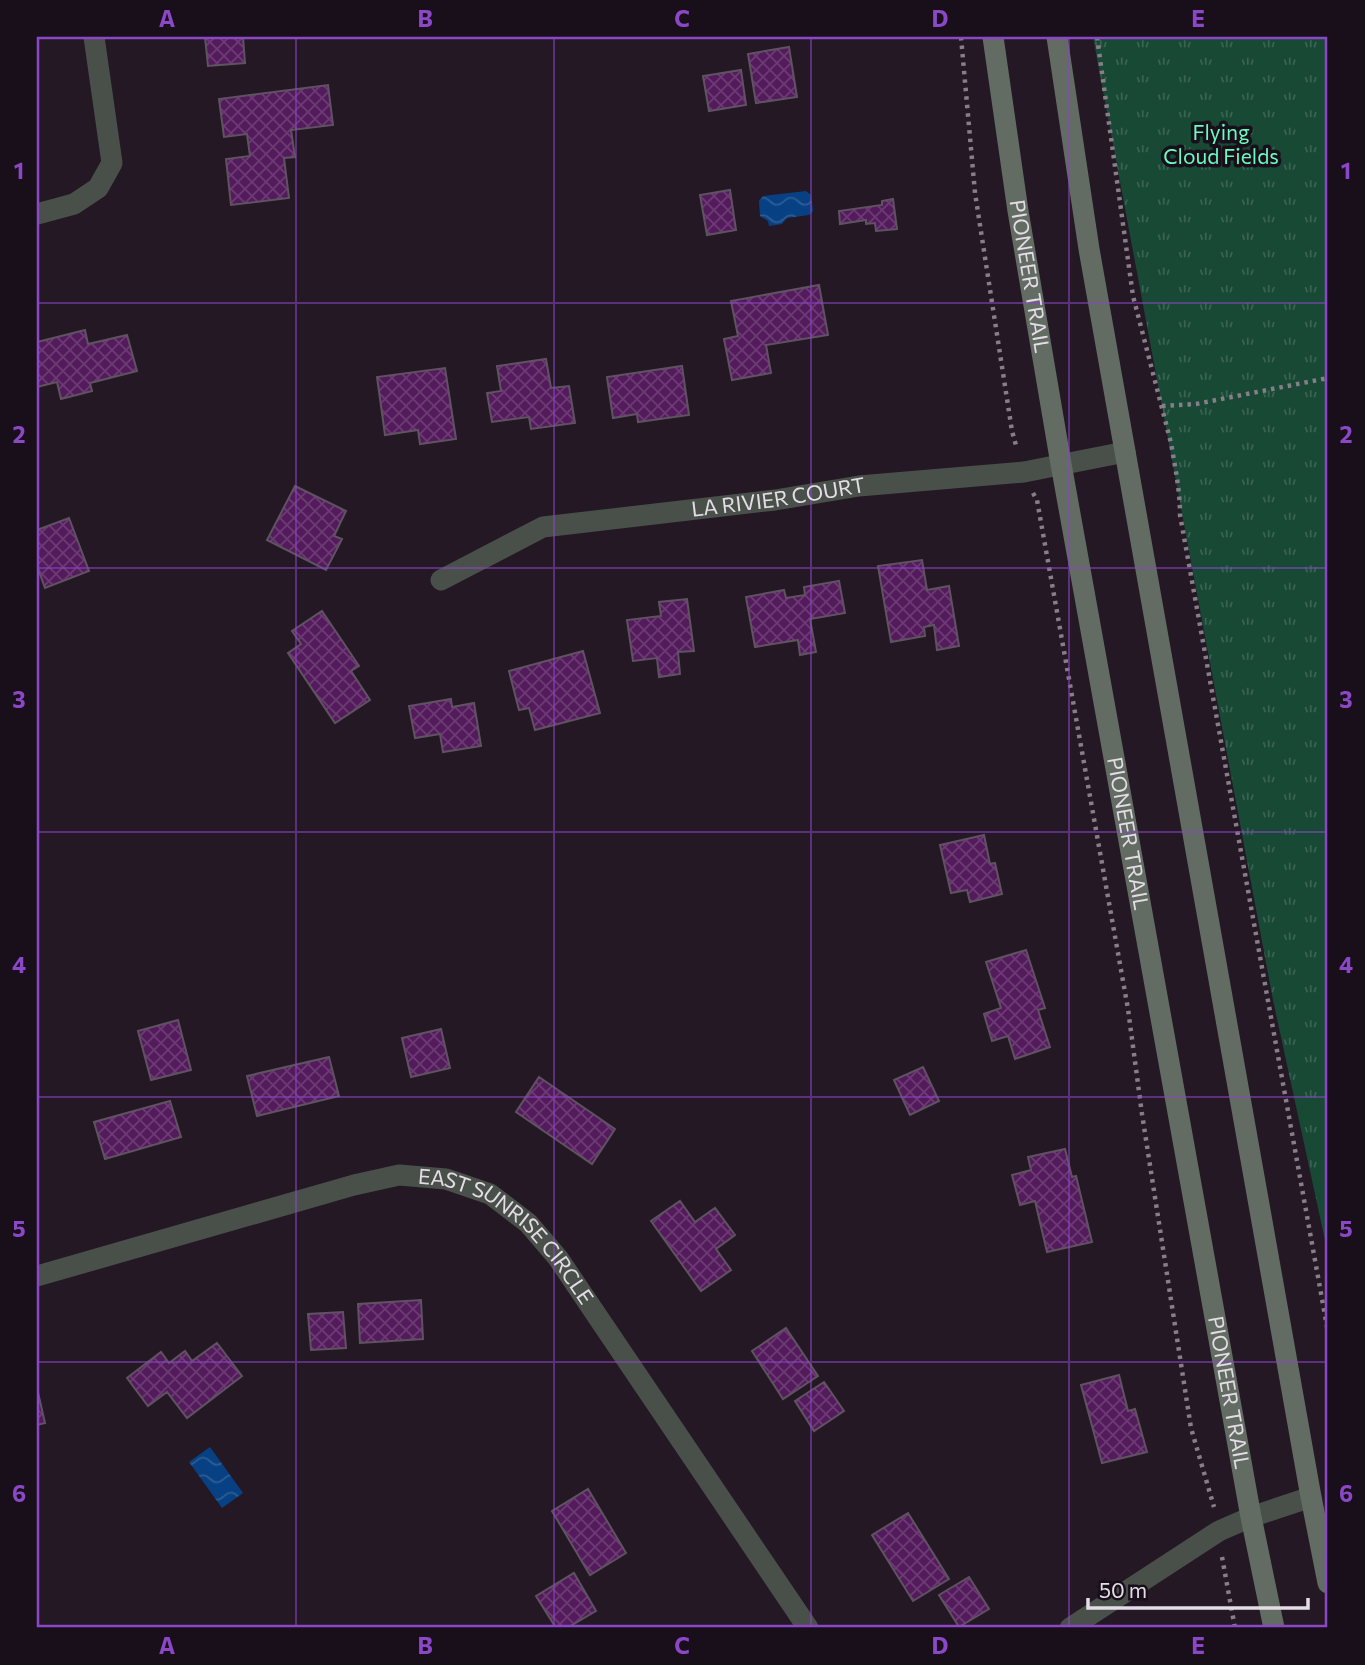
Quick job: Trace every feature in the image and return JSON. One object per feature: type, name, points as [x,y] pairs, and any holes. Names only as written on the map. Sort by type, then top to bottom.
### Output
[{"type":"main road","name":"PIONEER TRAIL","points":[[993,37],[1020,224],[1061,464],[1251,1517],[1275,1628]]},
{"type":"main road","points":[[1057,37],[1089,249],[1328,1583]]},
{"type":"street","points":[[37,214],[74,204],[98,188],[112,163],[94,37]]},
{"type":"street","name":"LA RIVIER COURT","points":[[441,580],[543,527],[775,500],[859,486],[1024,472],[1125,452]]},
{"type":"street","name":"EAST SUNRISE CIRCLE","points":[[37,1276],[354,1185],[399,1175],[446,1179],[490,1194],[528,1223],[558,1258],[808,1628]]},
{"type":"street","points":[[1070,1628],[1219,1531],[1311,1497]]},
{"type":"path","points":[[961,37],[975,193],[1012,431],[1024,472],[1037,500],[1128,1009],[1191,1428],[1213,1498],[1235,1628]]},
{"type":"path","points":[[1097,37],[1133,296],[1175,466],[1180,494],[1180,515],[1328,1332]]},
{"type":"path","points":[[1162,407],[1196,404],[1328,378]]},
{"type":"green space","name":"Flying Cloud Fields","points":[[1093,37],[1328,37],[1328,1254],[1273,1000]]},
{"type":"water","points":[[806,191],[811,195],[813,211],[809,215],[787,218],[782,224],[769,226],[768,221],[760,216],[759,201],[763,196]]},
{"type":"water","points":[[210,1447],[243,1493],[222,1508],[189,1462]]},
{"type":"building","points":[[205,37],[243,37],[245,63],[208,66]]},
{"type":"building","points":[[789,47],[797,97],[756,103],[748,54]]},
{"type":"building","points":[[741,70],[746,105],[709,111],[703,76]]},
{"type":"building","points":[[328,85],[333,125],[291,130],[295,157],[284,158],[289,198],[231,205],[226,159],[250,156],[247,134],[224,137],[219,99]]},
{"type":"building","points":[[730,190],[736,230],[707,235],[700,195]]},
{"type":"building","points":[[893,199],[897,229],[876,231],[875,223],[866,224],[866,220],[840,224],[839,211],[882,205],[882,201]]},
{"type":"building","points":[[819,285],[828,335],[766,345],[771,373],[732,380],[724,339],[738,336],[731,301]]},
{"type":"building","points":[[85,330],[88,344],[127,335],[137,371],[90,383],[92,391],[61,399],[57,382],[37,387],[37,342]]},
{"type":"building","points":[[546,359],[551,388],[569,386],[575,423],[531,429],[529,417],[492,422],[487,393],[501,391],[497,366]]},
{"type":"building","points":[[682,366],[689,415],[638,422],[637,414],[613,418],[607,377]]},
{"type":"building","points":[[445,368],[456,439],[420,444],[418,430],[385,435],[377,377]]},
{"type":"building","points":[[295,486],[346,511],[334,536],[342,539],[326,570],[267,540]]},
{"type":"building","points":[[69,518],[89,571],[45,588],[37,566],[37,530]]},
{"type":"building","points":[[922,560],[927,590],[949,586],[959,646],[937,650],[934,625],[924,627],[925,636],[891,642],[878,566]]},
{"type":"building","points":[[839,581],[845,613],[810,619],[816,652],[800,655],[798,640],[755,647],[746,597],[784,590],[786,598],[805,595],[804,587]]},
{"type":"building","points":[[687,599],[694,651],[678,652],[680,674],[659,677],[657,658],[633,661],[627,620],[661,616],[659,602]]},
{"type":"building","points":[[322,611],[359,666],[351,671],[370,700],[335,723],[288,653],[301,644],[292,631]]},
{"type":"building","points":[[583,651],[600,713],[535,730],[529,708],[519,710],[509,671]]},
{"type":"building","points":[[451,699],[452,707],[474,703],[481,746],[443,752],[440,734],[415,738],[409,706]]},
{"type":"building","points":[[984,835],[990,864],[995,863],[1002,894],[970,902],[967,890],[951,893],[940,845]]},
{"type":"building","points":[[1026,950],[1045,1008],[1038,1010],[1050,1047],[1015,1059],[1008,1036],[992,1041],[984,1014],[1001,1008],[986,962]]},
{"type":"building","points":[[178,1020],[191,1070],[151,1080],[138,1031]]},
{"type":"building","points":[[441,1029],[450,1068],[411,1077],[402,1038]]},
{"type":"building","points":[[329,1057],[339,1096],[257,1116],[247,1076]]},
{"type":"building","points":[[923,1067],[939,1101],[910,1115],[894,1080]]},
{"type":"building","points":[[539,1077],[615,1129],[592,1164],[516,1112]]},
{"type":"building","points":[[170,1101],[181,1137],[105,1159],[94,1122]]},
{"type":"building","points":[[1065,1149],[1072,1177],[1076,1176],[1092,1242],[1047,1252],[1035,1201],[1020,1205],[1012,1175],[1031,1170],[1028,1157]]},
{"type":"building","points":[[680,1201],[695,1222],[715,1208],[735,1235],[716,1249],[731,1270],[701,1291],[651,1221]]},
{"type":"building","points":[[421,1300],[423,1339],[360,1343],[358,1304]]},
{"type":"building","points":[[343,1312],[346,1348],[311,1350],[308,1314]]},
{"type":"building","points":[[786,1328],[818,1376],[783,1399],[752,1351]]},
{"type":"building","points":[[217,1343],[242,1376],[187,1418],[167,1392],[148,1406],[127,1378],[161,1352],[169,1363],[185,1351],[192,1361]]},
{"type":"building","points":[[1119,1375],[1128,1411],[1135,1409],[1147,1452],[1102,1463],[1081,1385]]},
{"type":"building","points":[[824,1382],[844,1411],[814,1431],[795,1401]]},
{"type":"building","points":[[37,1388],[45,1423],[37,1425]]},
{"type":"building","points":[[588,1489],[626,1553],[590,1575],[552,1511]]},
{"type":"building","points":[[908,1513],[949,1579],[913,1601],[872,1535]]},
{"type":"building","points":[[574,1573],[596,1611],[567,1628],[556,1628],[536,1596]]},
{"type":"building","points":[[969,1577],[989,1609],[959,1627],[939,1595]]}]
